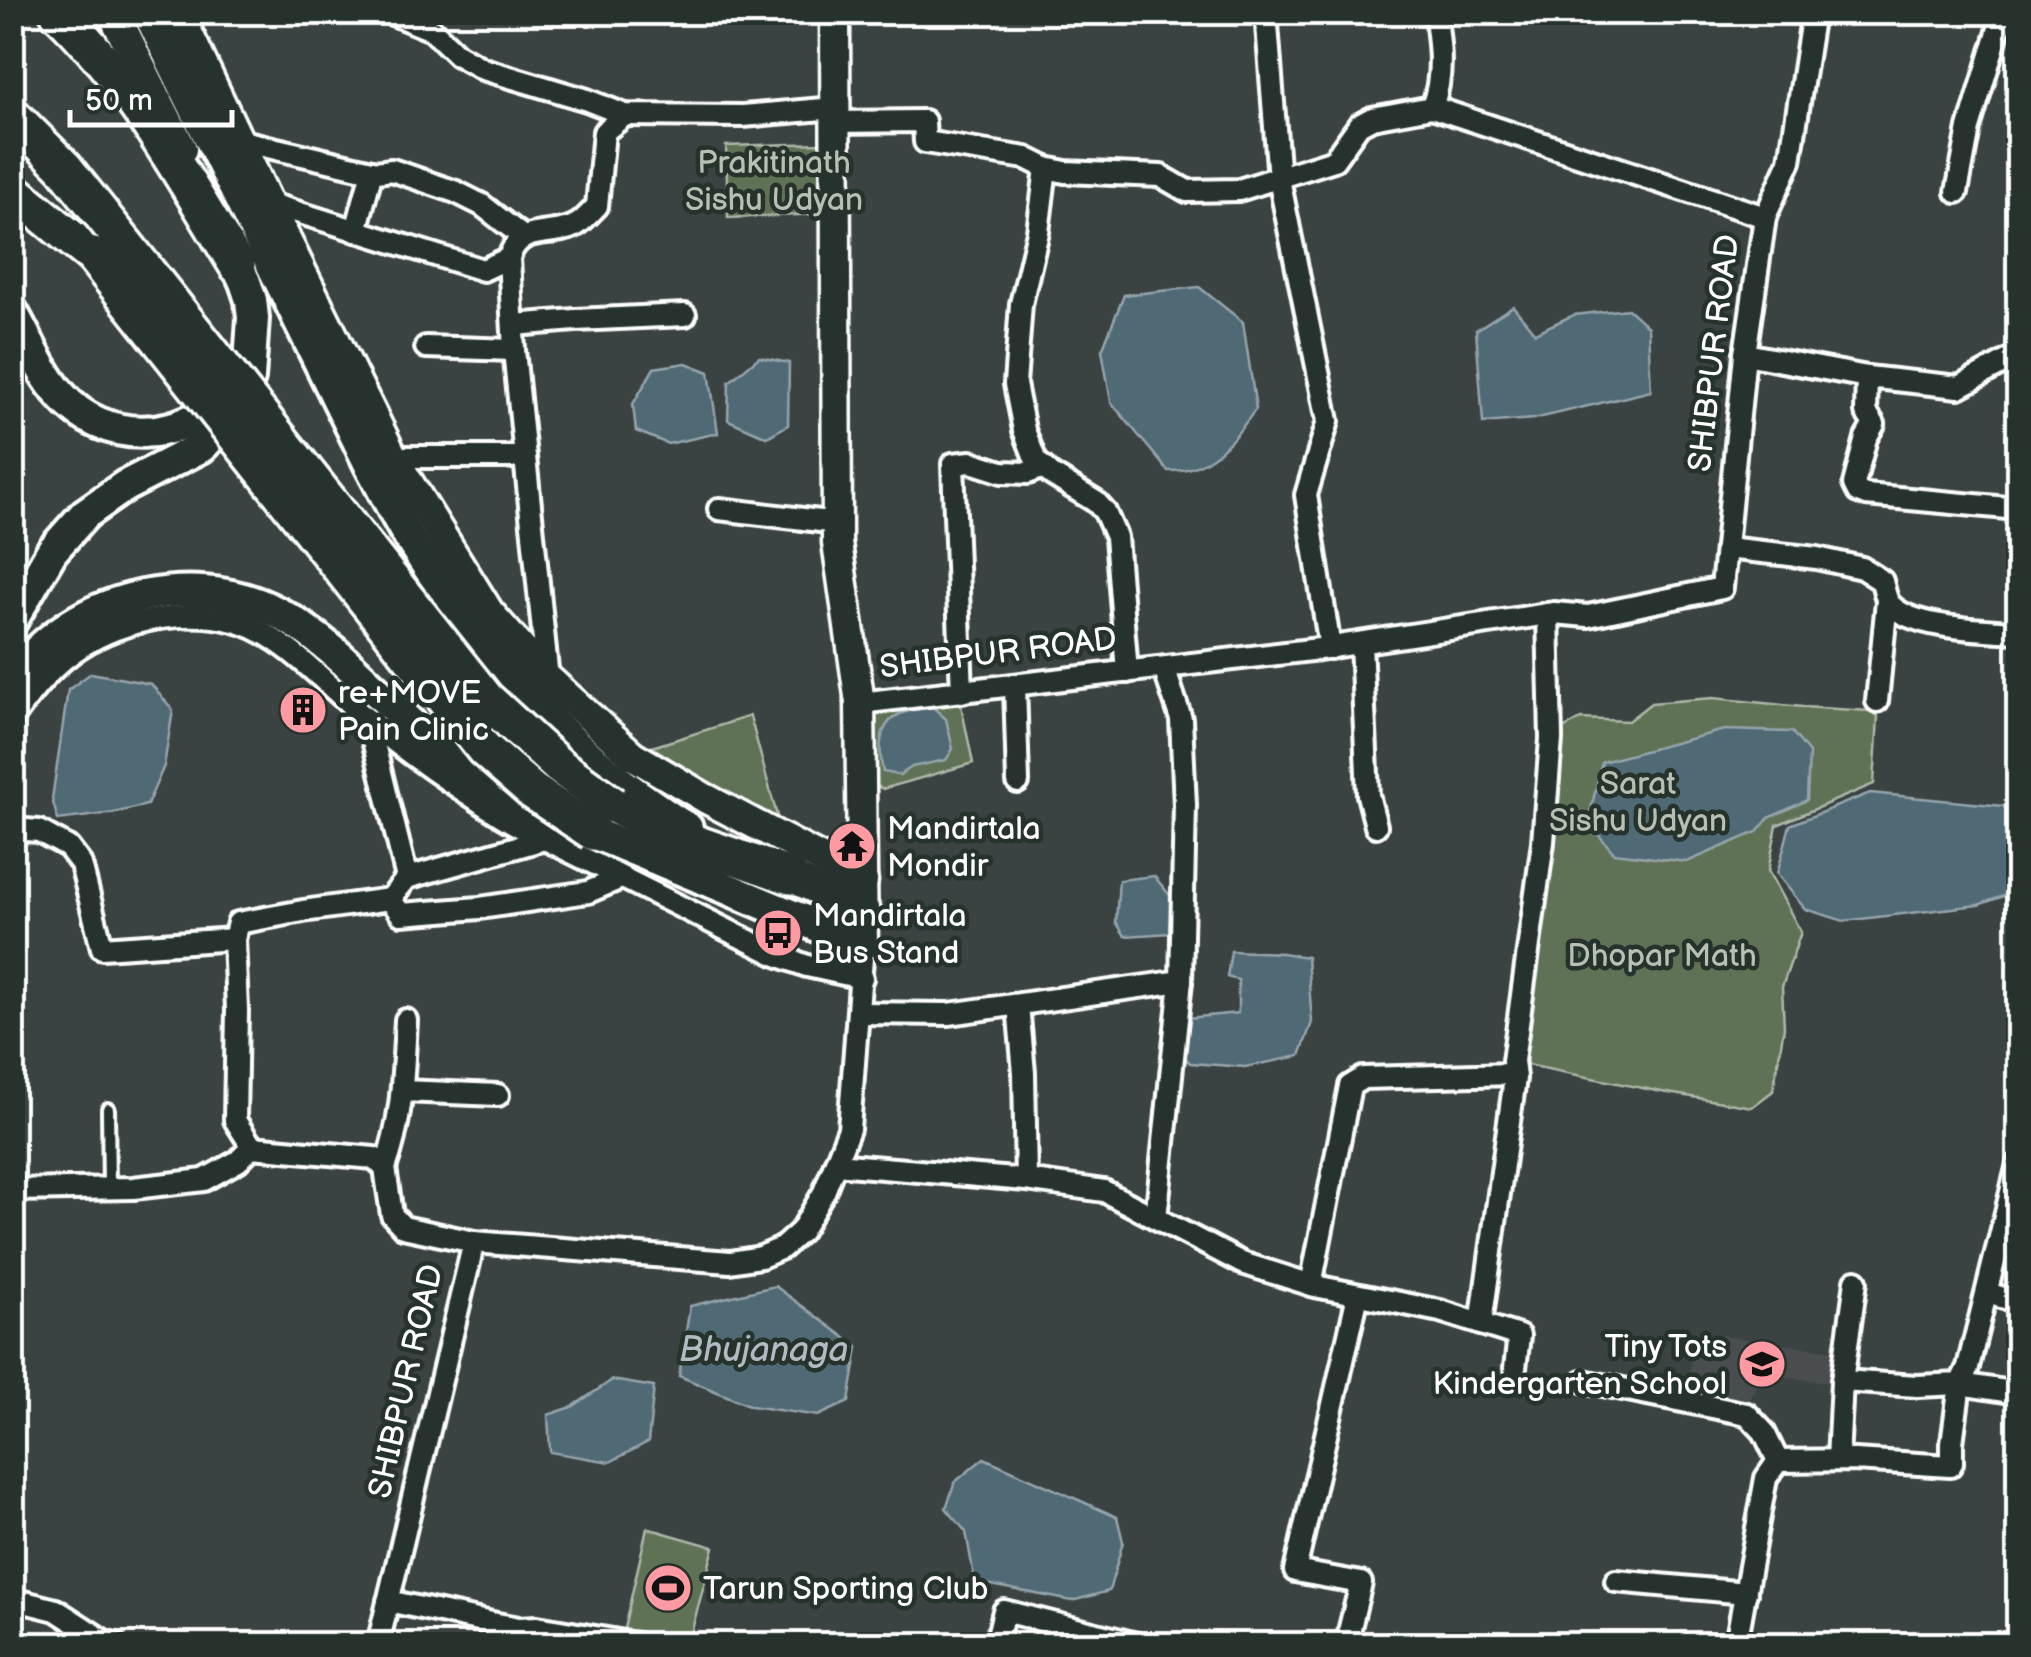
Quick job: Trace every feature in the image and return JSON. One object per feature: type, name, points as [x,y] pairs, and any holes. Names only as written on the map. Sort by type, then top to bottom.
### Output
[{"type":"highway","points":[[58,12],[115,51],[179,170],[238,265]]},
{"type":"highway","points":[[12,115],[64,168],[486,699],[611,808]]},
{"type":"highway","points":[[12,190],[93,256],[484,748],[532,791],[611,808],[672,835],[790,876]]},
{"type":"main road","points":[[112,12],[115,51]]},
{"type":"main road","points":[[148,12],[408,536],[460,613],[581,751],[611,808]]},
{"type":"main road","points":[[12,173],[93,256]]},
{"type":"main road","points":[[18,609],[52,552],[85,514],[125,486],[201,447],[234,414],[249,378],[252,336],[251,300],[238,265]]},
{"type":"main road","points":[[12,312],[56,391],[84,415],[117,430],[154,432],[172,428],[189,422],[220,401],[241,372],[252,336]]},
{"type":"main road","points":[[12,680],[46,642],[95,610],[126,599],[184,591],[225,594],[265,606],[323,642],[434,745],[525,804],[611,808],[863,945]]},
{"type":"main road","points":[[790,876],[864,896]]},
{"type":"street","points":[[178,12],[393,457],[488,612],[548,679],[632,755],[864,896]]},
{"type":"street","points":[[388,12],[432,30],[458,55],[484,69],[625,115],[835,115],[924,121],[925,142],[1026,158],[1065,172],[1161,176],[1187,191],[1239,190],[1279,179],[1334,160],[1360,125],[1372,118],[1432,107],[1766,218]]},
{"type":"street","points":[[835,12],[836,523],[860,703]]},
{"type":"street","points":[[1266,12],[1279,179],[1328,422],[1306,494],[1330,648]]},
{"type":"street","points":[[1432,107],[1439,89],[1440,47],[1435,12]]},
{"type":"street","name":"SHIBPUR ROAD","points":[[378,1644],[474,1242],[730,1262],[761,1257],[782,1248],[801,1231],[824,1192],[849,1129],[862,978],[860,703],[1330,648],[1548,614],[1588,616],[1722,588],[1744,354],[1766,218],[1790,161],[1813,12]]},
{"type":"street","points":[[1957,192],[1970,128],[2004,12]]},
{"type":"street","points":[[548,679],[508,258],[522,237],[576,226],[596,206],[604,132],[625,115]]},
{"type":"street","points":[[238,140],[372,171],[392,170],[482,205],[522,237]]},
{"type":"street","points":[[1046,168],[1038,232],[1021,304],[1015,384],[1024,430],[1036,461],[1096,502],[1116,536],[1127,672]]},
{"type":"street","points":[[356,231],[372,171]]},
{"type":"street","points":[[268,203],[484,270],[508,258]]},
{"type":"street","points":[[514,326],[684,315]]},
{"type":"street","points":[[426,347],[514,350]]},
{"type":"street","points":[[1744,354],[1867,377],[1959,387],[2018,355]]},
{"type":"street","points":[[1867,377],[1866,412],[1874,424],[1866,438],[1854,484],[1858,492],[2018,510]]},
{"type":"street","points":[[393,457],[525,457]]},
{"type":"street","points":[[962,692],[954,464],[970,462],[1002,472],[1028,473],[1042,467]]},
{"type":"street","points":[[718,509],[836,523]]},
{"type":"street","points":[[1726,548],[1818,558],[1862,568],[1882,580],[1887,601],[1877,702]]},
{"type":"street","points":[[1887,601],[1902,614],[1926,622],[2018,632]]},
{"type":"street","points":[[12,719],[33,688],[76,648],[112,629],[191,614],[236,621],[282,644],[434,772],[521,829],[777,955],[862,978]]},
{"type":"street","points":[[1481,1324],[1545,822],[1551,739],[1548,614]]},
{"type":"street","points":[[1362,643],[1368,795],[1376,826]]},
{"type":"street","points":[[1156,1218],[1181,980],[1185,805],[1180,718],[1164,668]]},
{"type":"street","points":[[1015,685],[1018,782]]},
{"type":"street","points":[[368,720],[408,878]]},
{"type":"street","points":[[12,829],[39,830],[68,847],[80,864],[102,948],[234,938]]},
{"type":"street","points":[[252,1147],[235,1120],[234,938],[238,923],[390,899],[408,878],[545,839]]},
{"type":"street","points":[[390,899],[401,914],[480,908],[588,892],[621,878]]},
{"type":"street","points":[[858,1014],[949,1014],[1181,980]]},
{"type":"street","points":[[1018,1006],[1026,1180]]},
{"type":"street","points":[[406,1020],[396,1136],[385,1168],[392,1215],[402,1227],[474,1242]]},
{"type":"street","points":[[1311,1285],[1350,1086],[1363,1078],[1514,1074]]},
{"type":"street","points":[[402,1090],[498,1095]]},
{"type":"street","points":[[252,1147],[374,1158],[385,1168]]},
{"type":"street","points":[[12,1190],[109,1188],[204,1180],[238,1162],[252,1147]]},
{"type":"street","points":[[835,1164],[1104,1190],[1242,1263],[1311,1285],[1440,1311],[1519,1336],[1515,1368]]},
{"type":"street","points":[[1778,1462],[1838,1460],[1945,1467],[1952,1463],[1960,1384],[1968,1367],[2018,1164]]},
{"type":"street","points":[[1838,1460],[1842,1381],[1856,1280]]},
{"type":"street","points":[[1987,1293],[2018,1302]]},
{"type":"street","points":[[1346,1644],[1361,1583],[1295,1571],[1358,1295]]},
{"type":"street","points":[[1842,1381],[1917,1386],[1960,1384],[2018,1392]]},
{"type":"street","points":[[1583,1382],[1747,1414],[1764,1432],[1778,1462]]},
{"type":"street","points":[[1736,1644],[1766,1478],[1778,1462]]},
{"type":"street","points":[[1616,1581],[1746,1593]]},
{"type":"street","points":[[12,1599],[56,1610],[114,1644]]},
{"type":"street","points":[[388,1601],[492,1623],[636,1644]]},
{"type":"street","points":[[996,1644],[1004,1611],[1137,1644]]},
{"type":"lane","points":[[108,1109],[109,1188]]},
{"type":"shaded area","name":"Tiny Tots Kindergarten School","points":[[1696,1332],[1835,1351],[1830,1383],[1777,1376],[1755,1388],[1747,1405],[1685,1394]]},
{"type":"green space","name":"Prakitinath Sishu Udyan","points":[[821,143],[820,214],[728,218],[726,146]]},
{"type":"green space","points":[[959,695],[973,763],[883,789],[867,782],[869,727],[882,704]]},
{"type":"green space","name":"Dhopar Math","points":[[1713,698],[1871,711],[1878,716],[1874,784],[1777,825],[1768,871],[1801,932],[1782,987],[1784,1027],[1773,1091],[1752,1107],[1527,1065],[1525,1047],[1563,729],[1581,719],[1628,721],[1651,703]]},
{"type":"green space","points":[[750,716],[780,827],[652,747]]},
{"type":"green space","name":"Tarun Sporting Club","points":[[647,1528],[714,1547],[689,1641],[627,1636],[624,1629]]},
{"type":"water","points":[[1199,287],[1243,322],[1256,409],[1229,443],[1208,460],[1183,470],[1168,471],[1111,402],[1102,350],[1124,295]]},
{"type":"water","points":[[1513,306],[1535,333],[1573,315],[1628,309],[1648,327],[1651,391],[1534,419],[1483,423],[1476,330]]},
{"type":"water","points":[[759,357],[789,363],[788,425],[767,437],[728,420],[729,382]]},
{"type":"water","points":[[686,363],[709,372],[718,433],[668,444],[636,431],[633,404],[654,368]]},
{"type":"water","points":[[91,673],[151,684],[173,710],[164,766],[147,805],[58,820],[52,799],[68,690]]},
{"type":"water","points":[[933,707],[946,719],[953,749],[946,760],[912,767],[900,775],[883,772],[881,747],[887,725],[900,714]]},
{"type":"water","points":[[1724,730],[1792,732],[1809,753],[1807,800],[1769,818],[1757,832],[1687,862],[1614,853],[1588,822],[1602,762]]},
{"type":"water","points":[[1870,793],[2003,806],[2018,822],[2018,891],[1978,905],[1844,921],[1805,909],[1777,874],[1790,825]]},
{"type":"water","points":[[1154,876],[1172,898],[1171,933],[1125,936],[1116,922],[1119,880]]},
{"type":"water","points":[[1231,951],[1307,957],[1312,1022],[1300,1056],[1245,1067],[1190,1063],[1179,1052],[1187,1018],[1238,1013],[1238,980],[1227,977]]},
{"type":"water","name":"Bhujanaga","points":[[775,1286],[858,1347],[849,1402],[818,1416],[751,1406],[679,1376],[690,1306]]},
{"type":"water","points":[[612,1380],[654,1387],[648,1442],[610,1462],[550,1452],[548,1415],[572,1407]]},
{"type":"water","points":[[984,1458],[1117,1517],[1123,1542],[1109,1591],[1072,1601],[975,1582],[966,1532],[946,1508],[955,1482]]},
{"type":"place","name":"re+MOVE Pain Clinic","points":[[303,710]]},
{"type":"place","name":"Mandirtala Mondir","points":[[852,846]]},
{"type":"place","name":"Mandirtala Bus Stand","points":[[778,933]]},
{"type":"place","name":"Tiny Tots Kindergarten School","points":[[1762,1364]]},
{"type":"place","name":"Tarun Sporting Club","points":[[668,1588]]},
{"type":"park label","name":"Sarat Sishu Udyan","points":[[1638,802]]}]
